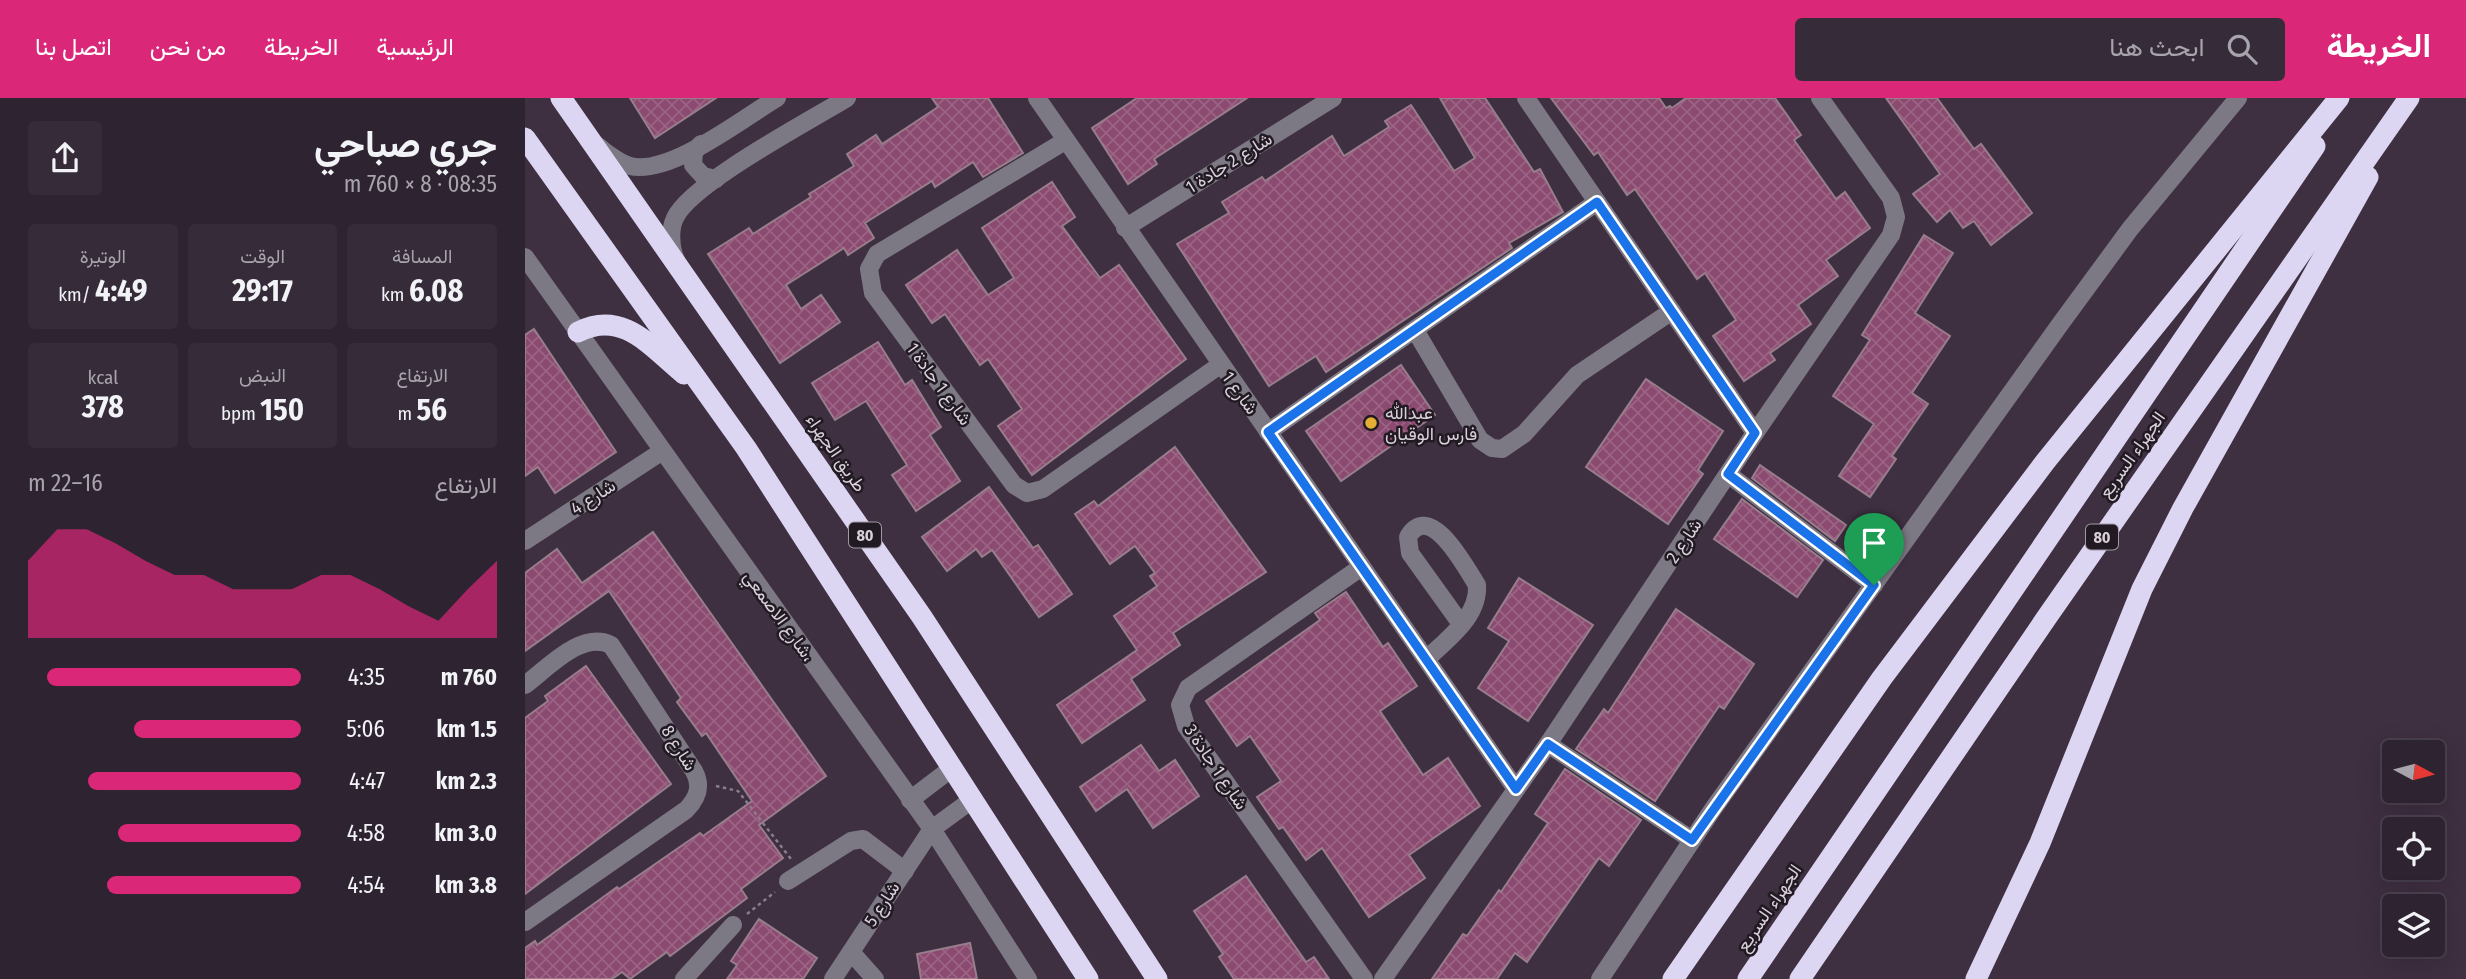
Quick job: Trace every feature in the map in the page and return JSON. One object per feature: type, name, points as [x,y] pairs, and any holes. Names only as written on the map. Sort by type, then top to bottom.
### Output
[{"type":"highway","name":"طريق الجهراء","points":[[561,98],[922,617],[1157,979]]},
{"type":"highway","points":[[1673,979],[1882,677],[2020,495],[2339,98]]},
{"type":"highway","name":"الجهراء السريع","points":[[1748,979],[2348,98]]},
{"type":"highway","points":[[1976,979],[2040,844],[2142,589],[2233,418],[2411,98]]},
{"type":"highway","name":"الجهراء السريع","points":[[1800,979],[2047,617],[2411,98]]},
{"type":"highway","points":[[525,138],[707,393],[865,629],[1088,979]]},
{"type":"highway","points":[[578,332],[591,325],[615,324],[635,334],[707,393]]},
{"type":"highway","points":[[1053,924],[1080,979]]},
{"type":"street","points":[[588,136],[604,152],[630,166],[648,167],[671,161],[777,98]]},
{"type":"street","points":[[681,270],[673,253],[674,218],[695,194],[847,98]]},
{"type":"street","name":"شارع 1","points":[[1037,98],[1360,568],[1427,659],[1516,789]]},
{"type":"street","name":"شارع 2 جادة 1","points":[[1125,228],[1333,98]]},
{"type":"street","points":[[1526,98],[1755,433]]},
{"type":"street","name":"شارع 2","points":[[1384,979],[1548,744],[1895,226],[1896,217],[1891,198],[1820,98]]},
{"type":"street","points":[[1600,979],[1692,840],[2130,229],[2238,98]]},
{"type":"street","name":"شارع 1 جادة 1","points":[[1065,141],[877,254],[869,269],[873,293],[1014,485],[1027,493],[1043,489],[1220,365]]},
{"type":"street","points":[[701,144],[694,152],[694,165],[703,176],[716,179]]},
{"type":"street","points":[[1268,432],[1597,202]]},
{"type":"street","name":"شارع الاصمعي،","points":[[525,257],[661,453],[932,829],[1028,979]]},
{"type":"street","points":[[1415,330],[1480,440],[1502,449],[1524,434],[1577,375],[1672,311]]},
{"type":"street","name":"شارع 4","points":[[525,541],[661,453]]},
{"type":"street","points":[[1728,474],[1874,585]]},
{"type":"street","points":[[1427,659],[1461,624],[1476,604],[1478,585],[1441,532],[1426,525],[1419,526],[1408,537],[1410,553],[1461,624]]},
{"type":"street","name":"شارع 1 جادة 3","points":[[1360,568],[1188,688],[1180,705],[1186,726],[1364,979]]},
{"type":"street","name":"شارع 8","points":[[525,685],[585,642],[599,640],[611,645],[694,771],[699,784],[696,799],[686,810],[525,922]]},
{"type":"street","points":[[1548,744],[1692,840]]},
{"type":"street","points":[[910,800],[952,768]]},
{"type":"street","points":[[932,829],[973,799]]},
{"type":"street","name":"شارع 5","points":[[832,979],[932,829]]},
{"type":"street","points":[[795,877],[851,841],[863,839],[905,870]]},
{"type":"street","points":[[684,979],[733,925]]},
{"type":"street","points":[[847,957],[873,978]]},
{"type":"path","points":[[699,784],[738,791],[795,877],[733,925]]},
{"type":"building","points":[[630,98],[716,98],[655,138]]},
{"type":"building","points":[[932,98],[988,98],[1023,153],[983,177],[973,162],[935,187],[932,181],[865,223],[874,238],[848,255],[844,248],[786,285],[801,309],[821,295],[840,322],[780,363],[708,254],[749,228],[753,234],[811,197],[809,194],[854,166],[847,154],[876,135],[882,144],[938,107]]},
{"type":"building","points":[[1137,98],[1247,98],[1154,159],[1157,164],[1128,184],[1092,128]]},
{"type":"building","points":[[1440,98],[1485,98],[1534,172],[1540,169],[1563,212],[1509,243],[1512,248],[1326,372],[1316,356],[1269,386],[1177,244],[1229,213],[1222,202],[1262,177],[1265,181],[1332,136],[1344,156],[1389,127],[1385,121],[1411,105],[1454,171],[1475,158]]},
{"type":"building","points":[[1551,98],[1659,98],[1666,108],[1672,108],[1686,98],[1775,98],[1801,135],[1794,140],[1836,199],[1845,192],[1870,228],[1826,260],[1838,276],[1798,305],[1811,324],[1770,353],[1775,360],[1744,381],[1713,336],[1736,320],[1705,273],[1697,279],[1635,189],[1627,195],[1598,152],[1594,155]]},
{"type":"building","points":[[1886,98],[1937,98],[1974,149],[1981,144],[2032,213],[1991,245],[1974,221],[1963,228],[1950,210],[1937,222],[1913,194],[1940,174]]},
{"type":"building","points":[[1052,182],[1075,217],[1062,226],[1100,278],[1119,265],[1186,359],[1032,475],[998,426],[1022,409],[988,359],[980,365],[945,314],[932,323],[906,285],[957,250],[988,295],[1014,278],[982,228]]},
{"type":"building","points":[[1924,235],[1953,253],[1915,313],[1950,336],[1912,393],[1928,404],[1892,456],[1896,459],[1870,497],[1839,476],[1874,424],[1833,396],[1870,340],[1862,335]]},
{"type":"building","points":[[534,329],[616,452],[555,493],[538,467],[525,476],[525,335]]},
{"type":"building","points":[[878,342],[905,385],[912,380],[941,427],[930,435],[960,481],[916,511],[892,475],[907,465],[866,401],[835,420],[812,383]]},
{"type":"building","name":"عبدالله فارس الوقيان","points":[[1401,365],[1435,415],[1341,481],[1306,431]]},
{"type":"building","points":[[1646,379],[1723,431],[1698,470],[1703,474],[1668,524],[1586,467]]},
{"type":"building","points":[[1175,447],[1266,572],[1173,633],[1180,645],[1131,679],[1145,700],[1082,743],[1057,705],[1137,650],[1114,616],[1157,586],[1150,576],[1155,573],[1135,546],[1110,564],[1075,514],[1094,501],[1098,506]]},
{"type":"building","points":[[1760,465],[1846,525],[1835,541],[1752,478]]},
{"type":"building","points":[[989,487],[1033,548],[1038,545],[1072,594],[1039,617],[992,550],[982,557],[976,549],[947,571],[922,537]]},
{"type":"building","points":[[1742,499],[1823,560],[1797,597],[1714,539]]},
{"type":"building","points":[[653,532],[826,776],[759,825],[783,858],[741,889],[747,898],[670,956],[667,952],[630,979],[622,972],[612,979],[525,979],[525,948],[535,941],[537,945],[617,887],[619,889],[700,833],[703,836],[752,801],[706,733],[702,736],[677,702],[681,698],[609,591],[525,651],[525,573],[557,549],[582,583]]},
{"type":"building","points":[[1519,578],[1593,625],[1528,721],[1478,688],[1509,641],[1488,628]]},
{"type":"building","points":[[1346,592],[1383,647],[1388,643],[1417,686],[1380,711],[1423,775],[1448,758],[1480,806],[1409,855],[1425,878],[1369,917],[1322,848],[1306,860],[1283,827],[1279,829],[1257,797],[1281,781],[1250,736],[1237,746],[1206,701],[1320,620],[1315,613]]},
{"type":"building","points":[[1676,609],[1754,664],[1724,709],[1719,706],[1655,801],[1576,749],[1604,709],[1608,713]]},
{"type":"building","points":[[586,666],[671,784],[525,894],[525,718],[548,701],[545,696]]},
{"type":"building","points":[[1141,745],[1159,771],[1175,760],[1199,796],[1153,828],[1127,789],[1096,811],[1080,787]]},
{"type":"building","points":[[1565,769],[1641,820],[1609,866],[1599,858],[1527,962],[1515,953],[1497,979],[1432,979],[1463,934],[1467,936],[1499,890],[1501,892],[1548,823],[1535,814]]},
{"type":"building","points":[[1246,876],[1306,962],[1314,957],[1329,979],[1234,979],[1219,957],[1223,954],[1194,911]]},
{"type":"building","points":[[759,919],[817,958],[803,979],[727,979],[737,965],[731,961]]},
{"type":"building","points":[[970,943],[977,979],[921,979],[917,954]]},
{"type":"place","name":"عبدالله فارس الوقيان","points":[[1371,423]]},
{"type":"route","points":[[1597,202],[1755,433],[1728,474],[1874,585],[1692,840],[1548,744],[1516,789],[1268,432],[1597,202]]}]
